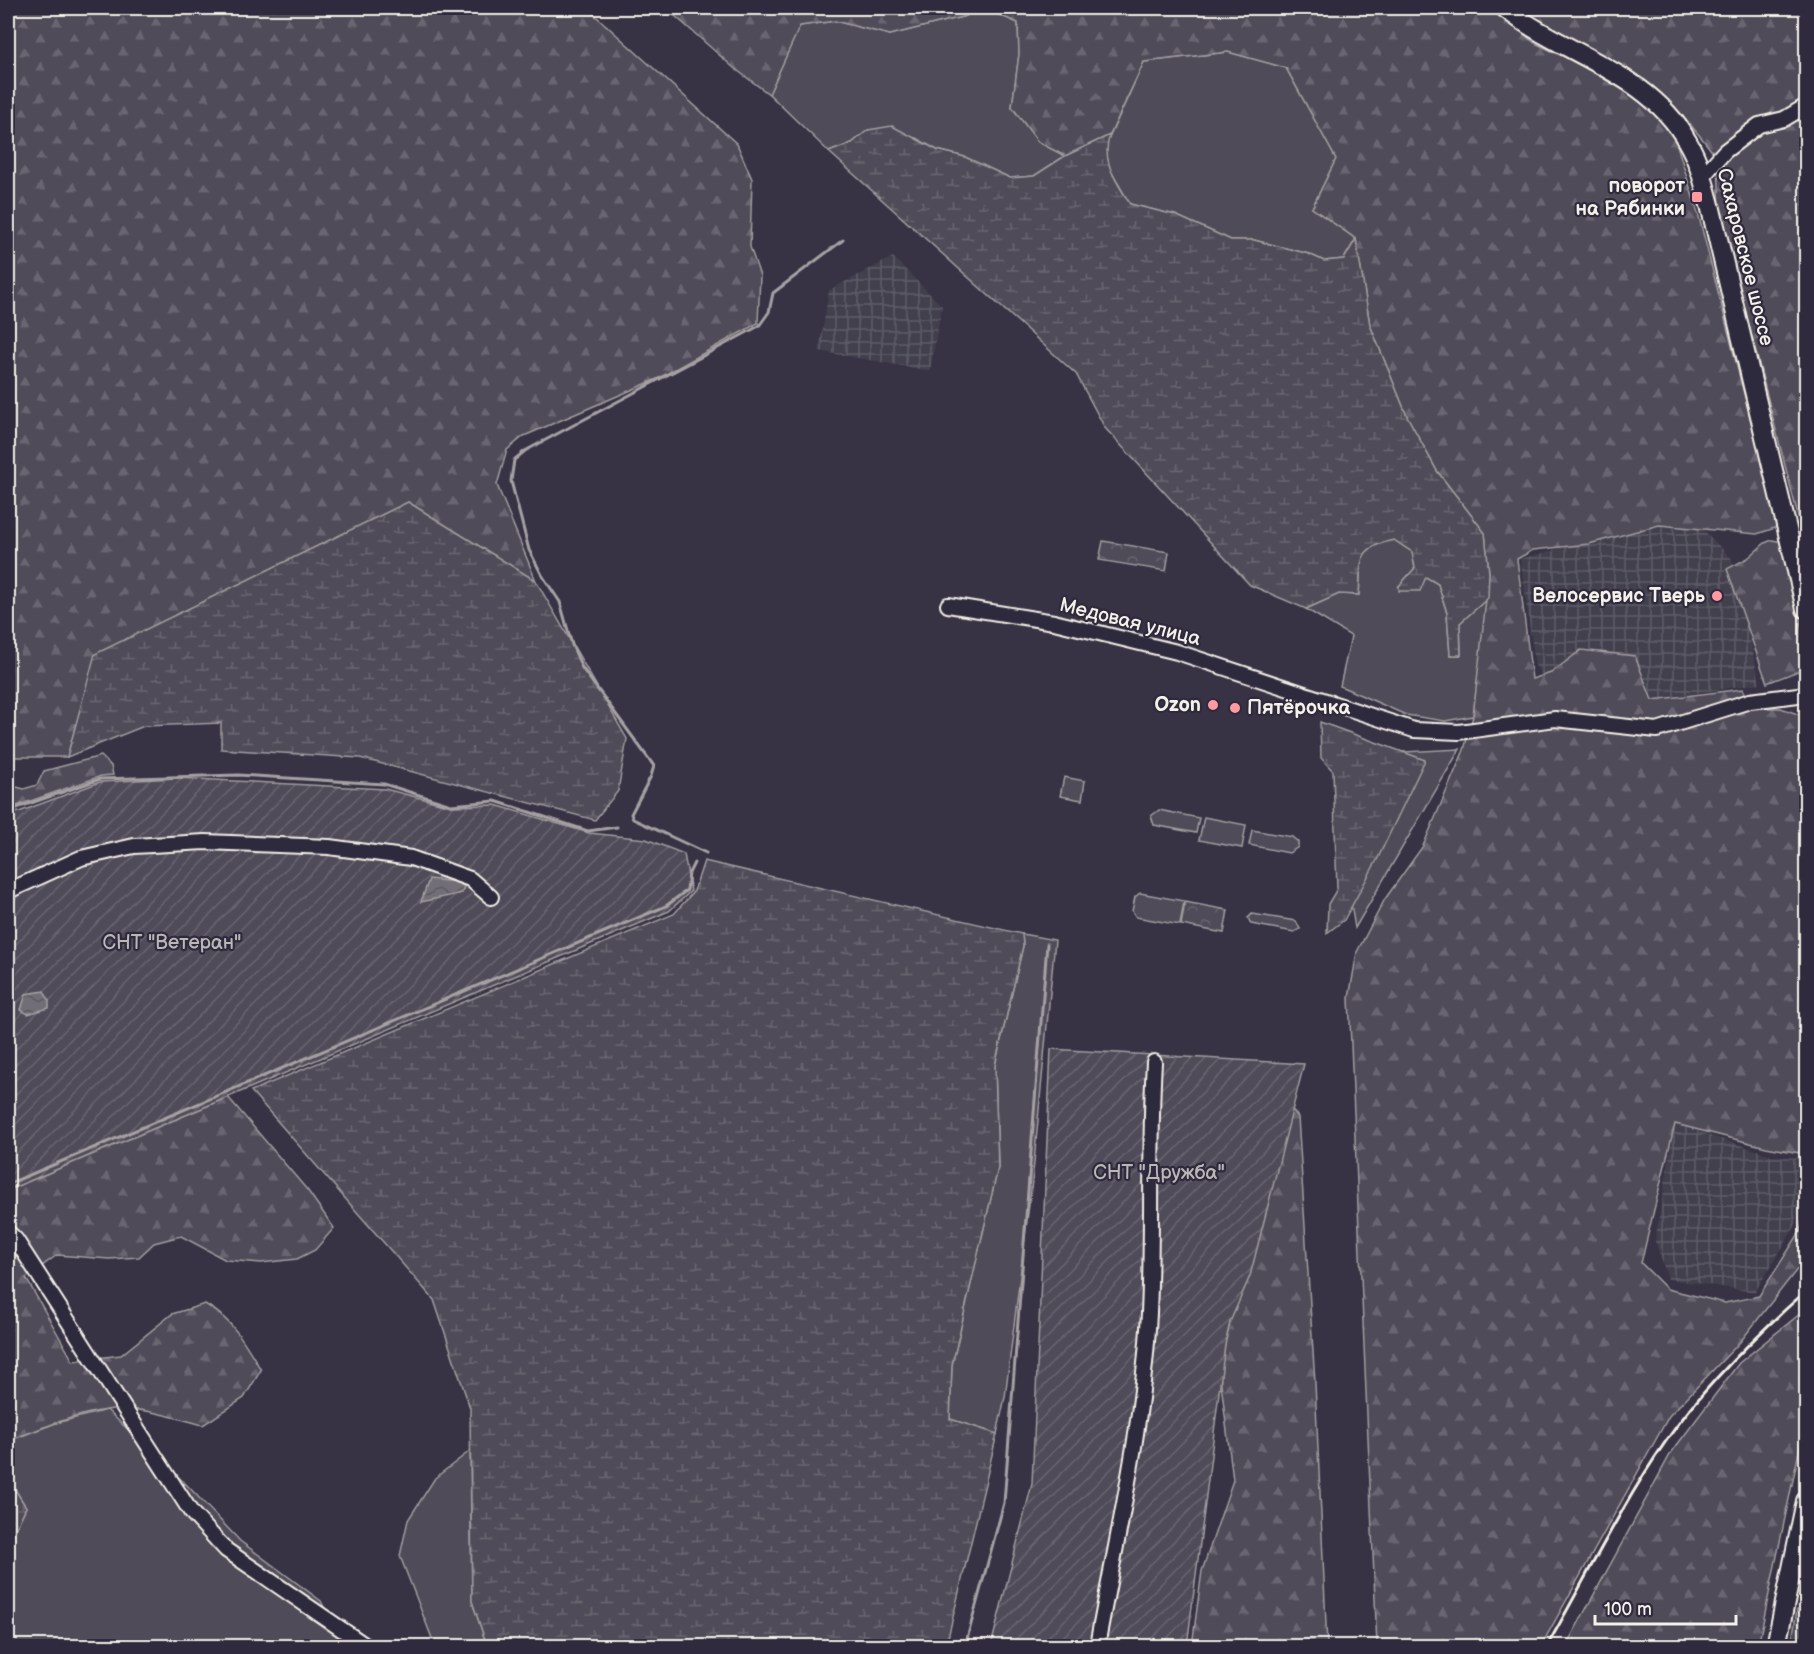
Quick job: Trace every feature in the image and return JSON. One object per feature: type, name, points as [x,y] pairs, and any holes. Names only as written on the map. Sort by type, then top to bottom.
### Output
[{"type":"main road","name":"Сахаровское шоссе","points":[[1505,8],[1534,29],[1648,94],[1682,131],[1702,177],[1806,609]]},
{"type":"main road","points":[[1776,1647],[1806,1501]]},
{"type":"street","points":[[1702,177],[1725,151],[1759,125],[1784,119],[1806,106]]},
{"type":"street","name":"Медовая улица","points":[[948,605],[1054,622],[1134,640],[1393,724],[1436,732],[1476,730],[1555,719],[1657,730],[1750,701],[1806,694]]},
{"type":"street","points":[[8,891],[81,858],[134,846],[205,842],[329,847],[411,858],[470,879],[491,897]]},
{"type":"street","points":[[1097,1647],[1136,1438],[1149,1314],[1154,1062]]},
{"type":"street","points":[[8,1232],[16,1240],[191,1512],[226,1550],[366,1647]]},
{"type":"shaded area","points":[[893,257],[942,306],[930,371],[819,351],[829,290]]},
{"type":"shaded area","points":[[1688,514],[1732,559],[1760,683],[1646,701],[1553,695],[1535,665],[1520,559]]},
{"type":"shaded area","points":[[1675,1124],[1771,1155],[1806,1159],[1795,1227],[1755,1292],[1668,1279],[1655,1241]]},
{"type":"green space","points":[[8,8],[587,8],[737,144],[752,179],[750,247],[760,276],[758,323],[657,379],[524,436],[507,450],[497,485],[536,581],[408,502],[96,654],[67,757],[8,757]]},
{"type":"green space","points":[[666,8],[975,8],[966,16],[890,35],[835,21],[800,26],[769,94],[734,68]]},
{"type":"green space","points":[[975,8],[983,8],[1018,23],[1019,54],[1012,107],[1038,142],[1065,156],[1034,176],[1010,178],[965,157],[937,150],[916,138],[868,130],[852,143],[829,152],[769,94],[799,26],[835,21],[890,35],[966,16]]},
{"type":"green space","points":[[983,8],[1491,8],[1535,43],[1622,84],[1650,107],[1673,132],[1699,217],[1778,527],[1757,534],[1659,525],[1589,544],[1533,550],[1517,559],[1532,679],[1551,673],[1581,650],[1635,656],[1652,700],[1743,689],[1754,708],[1781,708],[1806,717],[1806,1154],[1766,1147],[1675,1124],[1641,1263],[1667,1289],[1725,1303],[1759,1296],[1800,1232],[1806,1203],[1806,1258],[1740,1342],[1669,1416],[1541,1646],[1377,1646],[1349,998],[1357,952],[1385,899],[1423,846],[1464,750],[1473,716],[1489,573],[1485,533],[1437,471],[1407,416],[1370,325],[1356,239],[1312,208],[1336,159],[1286,68],[1228,52],[1144,62],[1110,135],[1065,156],[1038,142],[1012,107],[1019,54],[1018,23]]},
{"type":"green space","points":[[1517,8],[1806,8],[1806,103],[1716,157],[1697,132],[1654,92],[1606,59],[1527,16]]},
{"type":"green space","points":[[1228,52],[1286,68],[1336,159],[1312,208],[1356,239],[1344,259],[1324,261],[1309,254],[1254,240],[1231,240],[1175,215],[1130,204],[1107,164],[1105,147],[1144,62]]},
{"type":"green space","points":[[1806,109],[1806,547],[1720,212],[1718,164],[1761,127]]},
{"type":"green space","points":[[892,126],[937,150],[965,157],[1010,178],[1034,176],[1065,156],[1110,135],[1107,154],[1111,171],[1130,204],[1175,215],[1231,240],[1254,240],[1309,254],[1324,261],[1344,259],[1356,239],[1370,325],[1407,416],[1437,471],[1485,533],[1489,573],[1488,598],[1460,623],[1461,655],[1450,655],[1447,613],[1438,584],[1426,577],[1420,591],[1399,591],[1399,586],[1415,568],[1412,552],[1394,540],[1373,547],[1363,558],[1359,595],[1339,594],[1306,609],[1250,585],[1105,428],[1076,374],[829,152],[852,143],[868,130]]},
{"type":"green space","points":[[408,502],[536,581],[627,739],[618,791],[595,820],[360,758],[221,749],[221,723],[144,726],[67,757],[95,654]]},
{"type":"green space","points":[[1394,540],[1412,552],[1415,568],[1399,586],[1424,580],[1426,577],[1438,584],[1447,613],[1450,655],[1461,655],[1460,623],[1488,598],[1473,716],[1445,721],[1406,715],[1340,686],[1351,636],[1306,609],[1339,594],[1359,595],[1363,557],[1372,547]]},
{"type":"green space","points":[[1772,540],[1783,542],[1806,647],[1806,668],[1767,683],[1727,569],[1748,558]]},
{"type":"green space","points":[[1103,541],[1169,552],[1166,571],[1099,560]]},
{"type":"green space","points":[[1320,722],[1425,760],[1377,860],[1344,920],[1327,933],[1328,904],[1337,889],[1333,771],[1321,758]]},
{"type":"green space","points":[[1460,749],[1355,928],[1346,873],[1346,755]]},
{"type":"green space","points":[[101,756],[111,766],[113,775],[101,776],[8,809],[8,788],[13,786],[24,789],[37,785],[44,771]]},
{"type":"green space","points":[[1064,777],[1085,781],[1082,800],[1060,796]]},
{"type":"green space","name":"СНТ \"Ветеран\"","points":[[176,778],[385,789],[451,806],[495,805],[589,833],[646,839],[684,854],[691,891],[669,911],[8,1190],[8,816],[100,782]]},
{"type":"green space","points":[[1159,810],[1199,818],[1196,833],[1154,825],[1151,816]]},
{"type":"green space","points":[[1204,817],[1246,825],[1242,848],[1199,840]]},
{"type":"green space","points":[[1252,830],[1292,837],[1298,842],[1298,847],[1289,853],[1249,845]]},
{"type":"green space","points":[[704,861],[1022,934],[1023,946],[995,1065],[998,1168],[952,1365],[950,1419],[997,1434],[946,1646],[492,1646],[485,1640],[472,1601],[470,1408],[434,1300],[251,1091],[674,914],[694,891]]},
{"type":"green space","points":[[1140,893],[1184,901],[1180,925],[1136,917],[1132,911],[1135,897]]},
{"type":"green space","points":[[1185,902],[1228,910],[1224,933],[1181,925]]},
{"type":"green space","points":[[1252,914],[1296,921],[1300,929],[1294,932],[1251,924],[1248,918]]},
{"type":"green space","points":[[1022,934],[1055,940],[1033,1173],[1005,1397],[997,1434],[950,1419],[952,1365],[998,1168],[995,1066],[1023,946]]},
{"type":"green space","name":"СНТ \"Дружба\"","points":[[1051,1049],[1304,1064],[1250,1276],[1230,1322],[1225,1345],[1187,1646],[991,1646],[1032,1484]]},
{"type":"green space","points":[[228,1097],[308,1191],[334,1228],[315,1250],[297,1259],[261,1263],[226,1260],[181,1236],[154,1243],[139,1257],[109,1259],[57,1255],[26,1278],[73,1361],[121,1355],[172,1314],[205,1304],[231,1325],[261,1370],[244,1398],[203,1425],[155,1413],[118,1409],[93,1412],[68,1419],[8,1441],[8,1190]]},
{"type":"green space","points":[[1287,1103],[1298,1117],[1315,1383],[1327,1646],[1192,1646],[1202,1571],[1233,1480],[1216,1343]]},
{"type":"green space","points":[[1806,1309],[1806,1418],[1758,1646],[1566,1646],[1671,1453],[1739,1363]]},
{"type":"green space","points":[[107,1410],[185,1483],[240,1541],[321,1601],[341,1640],[336,1646],[8,1646],[8,1545],[26,1507],[8,1478],[8,1441],[56,1423]]},
{"type":"green space","points":[[470,1451],[472,1601],[485,1640],[492,1646],[435,1646],[400,1556],[408,1520],[435,1478]]},
{"type":"green space","points":[[8,1478],[26,1507],[8,1545]]},
{"type":"green space","points":[[1797,1610],[1806,1611],[1806,1646],[1791,1646]]},
{"type":"water","points":[[429,879],[465,883],[462,893],[421,902]]},
{"type":"water","points":[[44,991],[49,1001],[49,1008],[28,1014],[21,1010],[26,994]]},
{"type":"waterway","points":[[706,853],[633,819],[631,814],[654,766],[582,668],[572,645],[560,602],[529,550],[511,481],[514,460],[525,451],[759,326],[769,312],[773,293],[843,240]]},
{"type":"waterway","points":[[8,811],[100,779],[238,775],[384,784],[451,805],[495,801],[588,831],[617,827]]},
{"type":"waterway","points":[[8,1184],[666,906],[687,890],[689,873],[694,863]]},
{"type":"waterway","points":[[965,1646],[1004,1503],[1047,944]]},
{"type":"railway","points":[[1547,1646],[1619,1516],[1681,1420],[1732,1362],[1806,1291]]},
{"type":"place","name":"поворот на Рябинки","points":[[1697,197]]},
{"type":"place","name":"Велосервис Тверь","points":[[1717,596]]},
{"type":"place","name":"Ozon","points":[[1213,705]]},
{"type":"place","name":"Пятёрочка","points":[[1235,708]]}]
